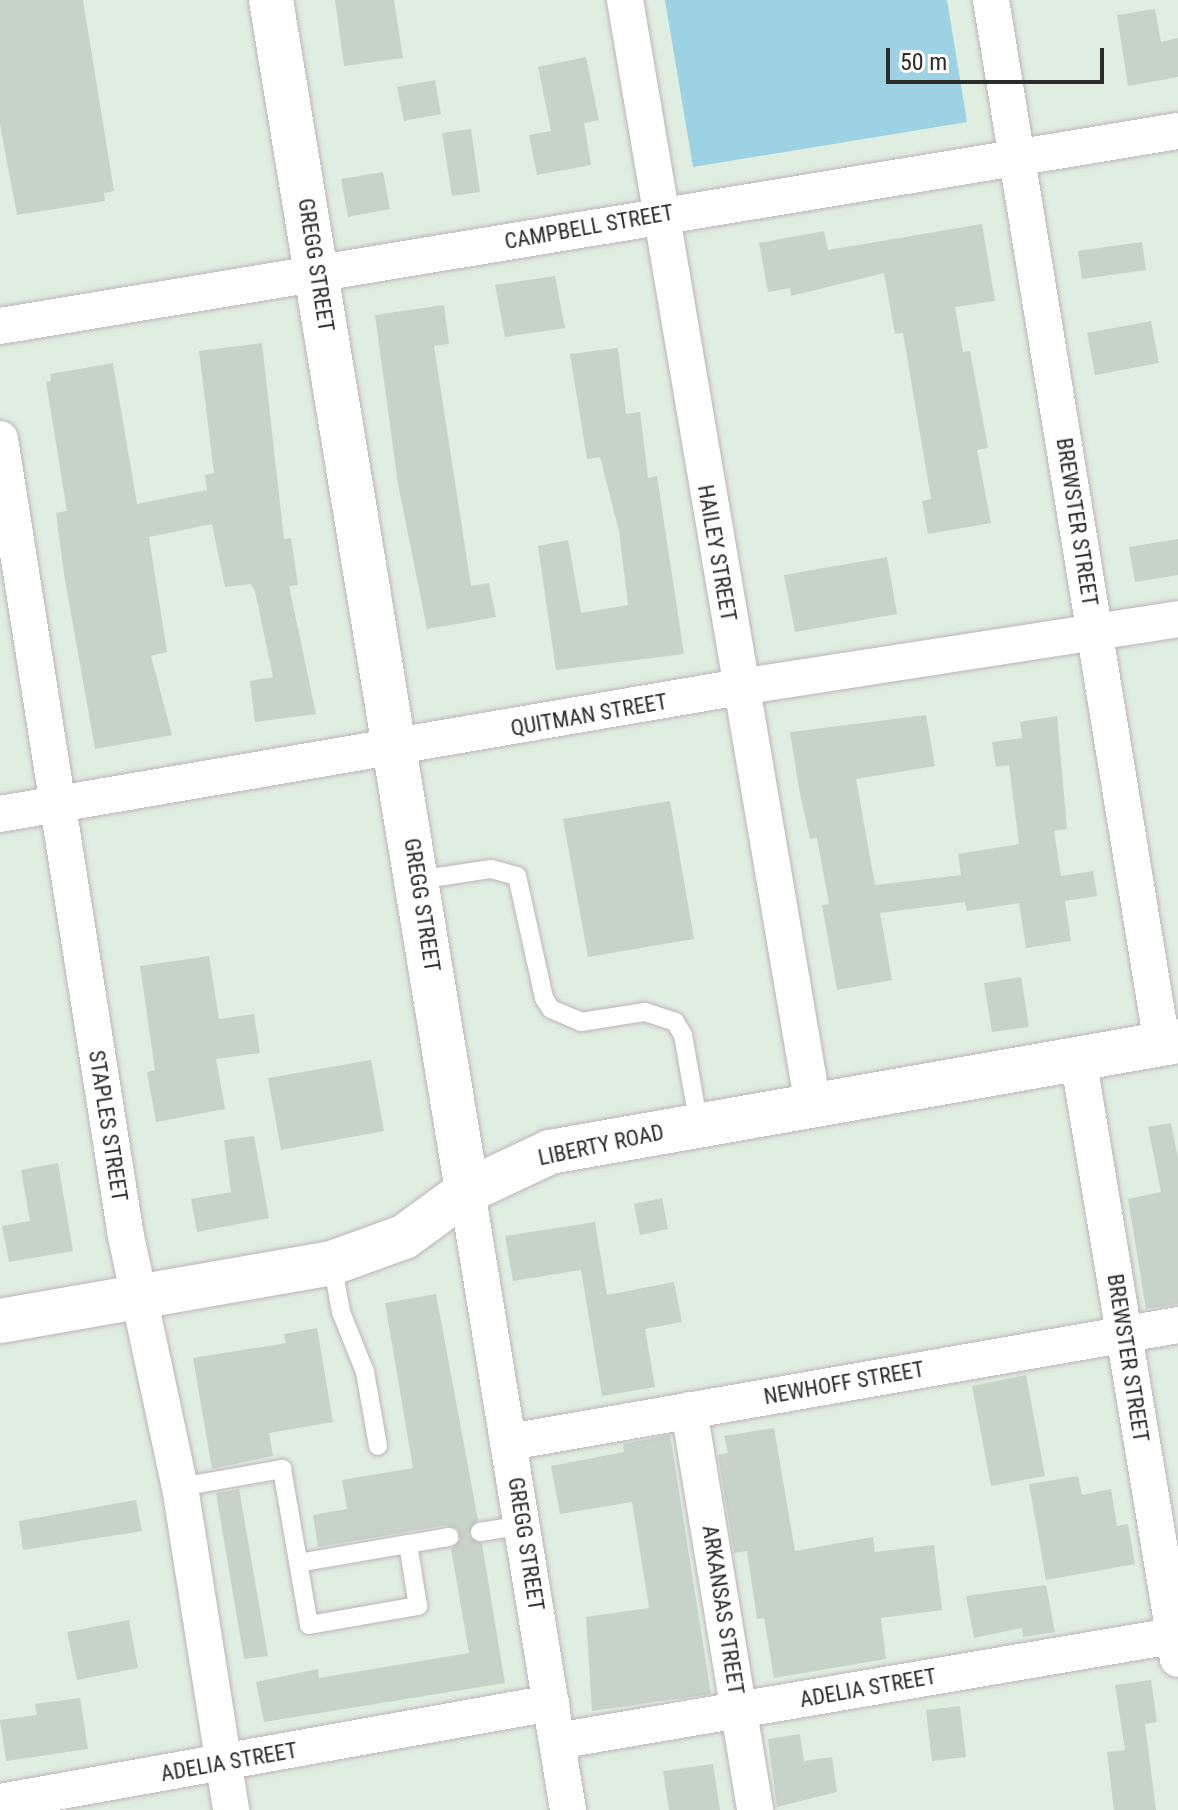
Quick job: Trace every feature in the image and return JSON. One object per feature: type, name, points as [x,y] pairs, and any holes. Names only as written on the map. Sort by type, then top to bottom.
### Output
[{"type":"main road","name":"GREGG STREET","points":[[271,0],[397,749],[467,1191]]},
{"type":"main road","name":"LIBERTY ROAD","points":[[0,1321],[332,1263],[404,1237],[467,1191],[550,1152],[1170,1043]]},
{"type":"street","name":"HAILEY STREET","points":[[625,0],[659,215],[813,1106]]},
{"type":"street","name":"BREWSTER STREET","points":[[991,0],[1095,633],[1170,1043]]},
{"type":"street","name":"CAMPBELL STREET","points":[[0,326],[1178,131]]},
{"type":"street","name":"STAPLES STREET","points":[[0,439],[136,1295],[180,1487],[231,1810]]},
{"type":"street","name":"QUITMAN STREET","points":[[0,814],[397,749],[740,687],[1178,619]]},
{"type":"street","name":"BREWSTER STREET","points":[[1078,1057],[1177,1643]]},
{"type":"street","name":"GREGG STREET","points":[[467,1191],[524,1525],[568,1810]]},
{"type":"street","name":"NEWHOFF STREET","points":[[510,1442],[1178,1325]]},
{"type":"street","name":"ARKANSAS STREET","points":[[689,1410],[755,1810]]},
{"type":"street","name":"ADELIA STREET","points":[[557,1741],[1177,1643]]},
{"type":"street","name":"ADELIA STREET","points":[[0,1802],[551,1703]]},
{"type":"lane","points":[[418,880],[491,869],[517,876],[544,998],[551,1009],[581,1022],[645,1012],[675,1022],[683,1035],[699,1126]]},
{"type":"lane","points":[[332,1263],[341,1312],[365,1372],[378,1446]]},
{"type":"lane","points":[[180,1487],[282,1469],[309,1625],[418,1606],[408,1544]]},
{"type":"lane","points":[[480,1532],[524,1525]]},
{"type":"lane","points":[[298,1563],[449,1537]]},
{"type":"shaded area","points":[[665,0],[947,0],[967,122],[693,167]]},
{"type":"building","points":[[0,0],[83,0],[114,191],[104,193],[105,201],[17,215],[0,125]]},
{"type":"building","points":[[335,0],[394,0],[403,58],[344,66]]},
{"type":"building","points":[[1155,9],[1161,42],[1178,38],[1178,77],[1128,86],[1117,15]]},
{"type":"building","points":[[586,57],[599,120],[584,123],[591,165],[537,175],[529,135],[551,131],[538,67]]},
{"type":"building","points":[[435,80],[441,114],[404,121],[397,87]]},
{"type":"building","points":[[471,129],[480,192],[452,196],[442,133]]},
{"type":"building","points":[[383,172],[390,209],[348,217],[341,179]]},
{"type":"building","points":[[982,224],[995,301],[955,307],[963,352],[970,351],[988,448],[977,450],[991,523],[928,534],[922,501],[931,499],[903,333],[895,334],[884,273],[791,296],[790,288],[768,292],[759,243],[824,231],[828,250]]},
{"type":"building","points":[[1142,242],[1146,270],[1082,279],[1078,251]]},
{"type":"building","points":[[555,276],[565,328],[505,337],[495,285]]},
{"type":"building","points":[[444,305],[449,344],[434,346],[471,586],[489,583],[496,617],[427,629],[398,484],[375,315]]},
{"type":"building","points":[[1151,321],[1159,363],[1095,375],[1087,333]]},
{"type":"building","points":[[262,343],[284,539],[291,538],[298,585],[289,586],[316,714],[255,722],[250,681],[273,677],[255,591],[251,584],[225,587],[212,524],[149,537],[167,652],[151,656],[172,735],[95,749],[64,574],[56,513],[67,511],[46,382],[51,381],[50,374],[113,363],[137,504],[207,490],[205,475],[214,473],[199,351]]},
{"type":"building","points":[[618,348],[626,414],[640,412],[648,478],[657,476],[684,654],[556,670],[538,546],[568,540],[581,613],[628,605],[619,531],[600,457],[587,459],[570,354]]},
{"type":"building","points":[[1178,539],[1178,575],[1135,582],[1129,547]]},
{"type":"building","points":[[887,557],[897,614],[795,632],[784,575]]},
{"type":"building","points":[[926,715],[935,766],[856,779],[875,885],[961,875],[958,854],[1019,844],[1009,765],[996,767],[992,742],[1022,738],[1020,722],[1057,716],[1067,829],[1054,831],[1061,876],[1093,871],[1097,896],[1065,901],[1071,941],[1026,948],[1019,903],[967,911],[965,902],[880,913],[892,980],[837,990],[822,905],[829,904],[817,838],[810,839],[790,732]]},
{"type":"building","points":[[670,801],[694,939],[588,957],[563,819]]},
{"type":"building","points":[[209,956],[219,1019],[254,1014],[260,1053],[216,1059],[225,1109],[156,1122],[147,1072],[155,1070],[140,966]]},
{"type":"building","points":[[1021,977],[1029,1027],[992,1032],[984,983]]},
{"type":"building","points":[[371,1060],[384,1131],[281,1150],[268,1078]]},
{"type":"building","points":[[1171,1123],[1178,1158],[1178,1304],[1146,1309],[1128,1199],[1161,1192],[1148,1127]]},
{"type":"building","points":[[254,1136],[269,1218],[197,1232],[191,1199],[231,1192],[224,1140]]},
{"type":"building","points":[[58,1163],[73,1251],[9,1262],[2,1226],[30,1221],[21,1170]]},
{"type":"building","points":[[662,1198],[668,1229],[640,1235],[634,1204]]},
{"type":"building","points":[[595,1222],[607,1295],[674,1282],[682,1322],[645,1329],[655,1387],[602,1396],[581,1270],[513,1281],[505,1236]]},
{"type":"building","points":[[436,1294],[478,1520],[468,1535],[482,1544],[505,1683],[264,1722],[256,1682],[318,1669],[319,1678],[469,1653],[451,1549],[460,1540],[458,1529],[447,1525],[318,1547],[313,1515],[347,1509],[342,1480],[413,1468],[385,1303]]},
{"type":"building","points":[[317,1328],[333,1422],[269,1433],[273,1456],[212,1469],[193,1358],[286,1343],[284,1334]]},
{"type":"building","points":[[1026,1375],[1045,1476],[991,1486],[972,1386]]},
{"type":"building","points":[[774,1428],[795,1551],[873,1537],[875,1552],[934,1545],[942,1610],[881,1618],[886,1659],[774,1678],[764,1618],[757,1619],[747,1551],[734,1553],[718,1455],[728,1453],[724,1436]]},
{"type":"building","points":[[670,1435],[711,1694],[592,1711],[586,1617],[649,1608],[632,1502],[560,1514],[551,1466],[624,1452],[623,1444]]},
{"type":"building","points":[[1078,1476],[1082,1495],[1111,1489],[1117,1526],[1128,1524],[1135,1564],[1046,1580],[1029,1484]]},
{"type":"building","points":[[239,1489],[268,1656],[244,1659],[216,1493]]},
{"type":"building","points":[[136,1500],[142,1531],[23,1550],[19,1521]]},
{"type":"building","points":[[1046,1585],[1055,1632],[1023,1637],[1022,1628],[974,1638],[966,1596]]},
{"type":"building","points":[[129,1620],[138,1668],[77,1680],[67,1632]]},
{"type":"building","points":[[1151,1680],[1157,1722],[1145,1724],[1156,1810],[1114,1810],[1107,1752],[1125,1750],[1115,1685]]},
{"type":"building","points":[[80,1698],[88,1749],[6,1761],[0,1720],[37,1715],[35,1704]]},
{"type":"building","points":[[960,1706],[966,1757],[932,1761],[926,1710]]},
{"type":"building","points":[[800,1734],[804,1761],[832,1757],[837,1792],[777,1807],[768,1739]]},
{"type":"building","points":[[713,1764],[720,1810],[669,1810],[663,1771]]}]
